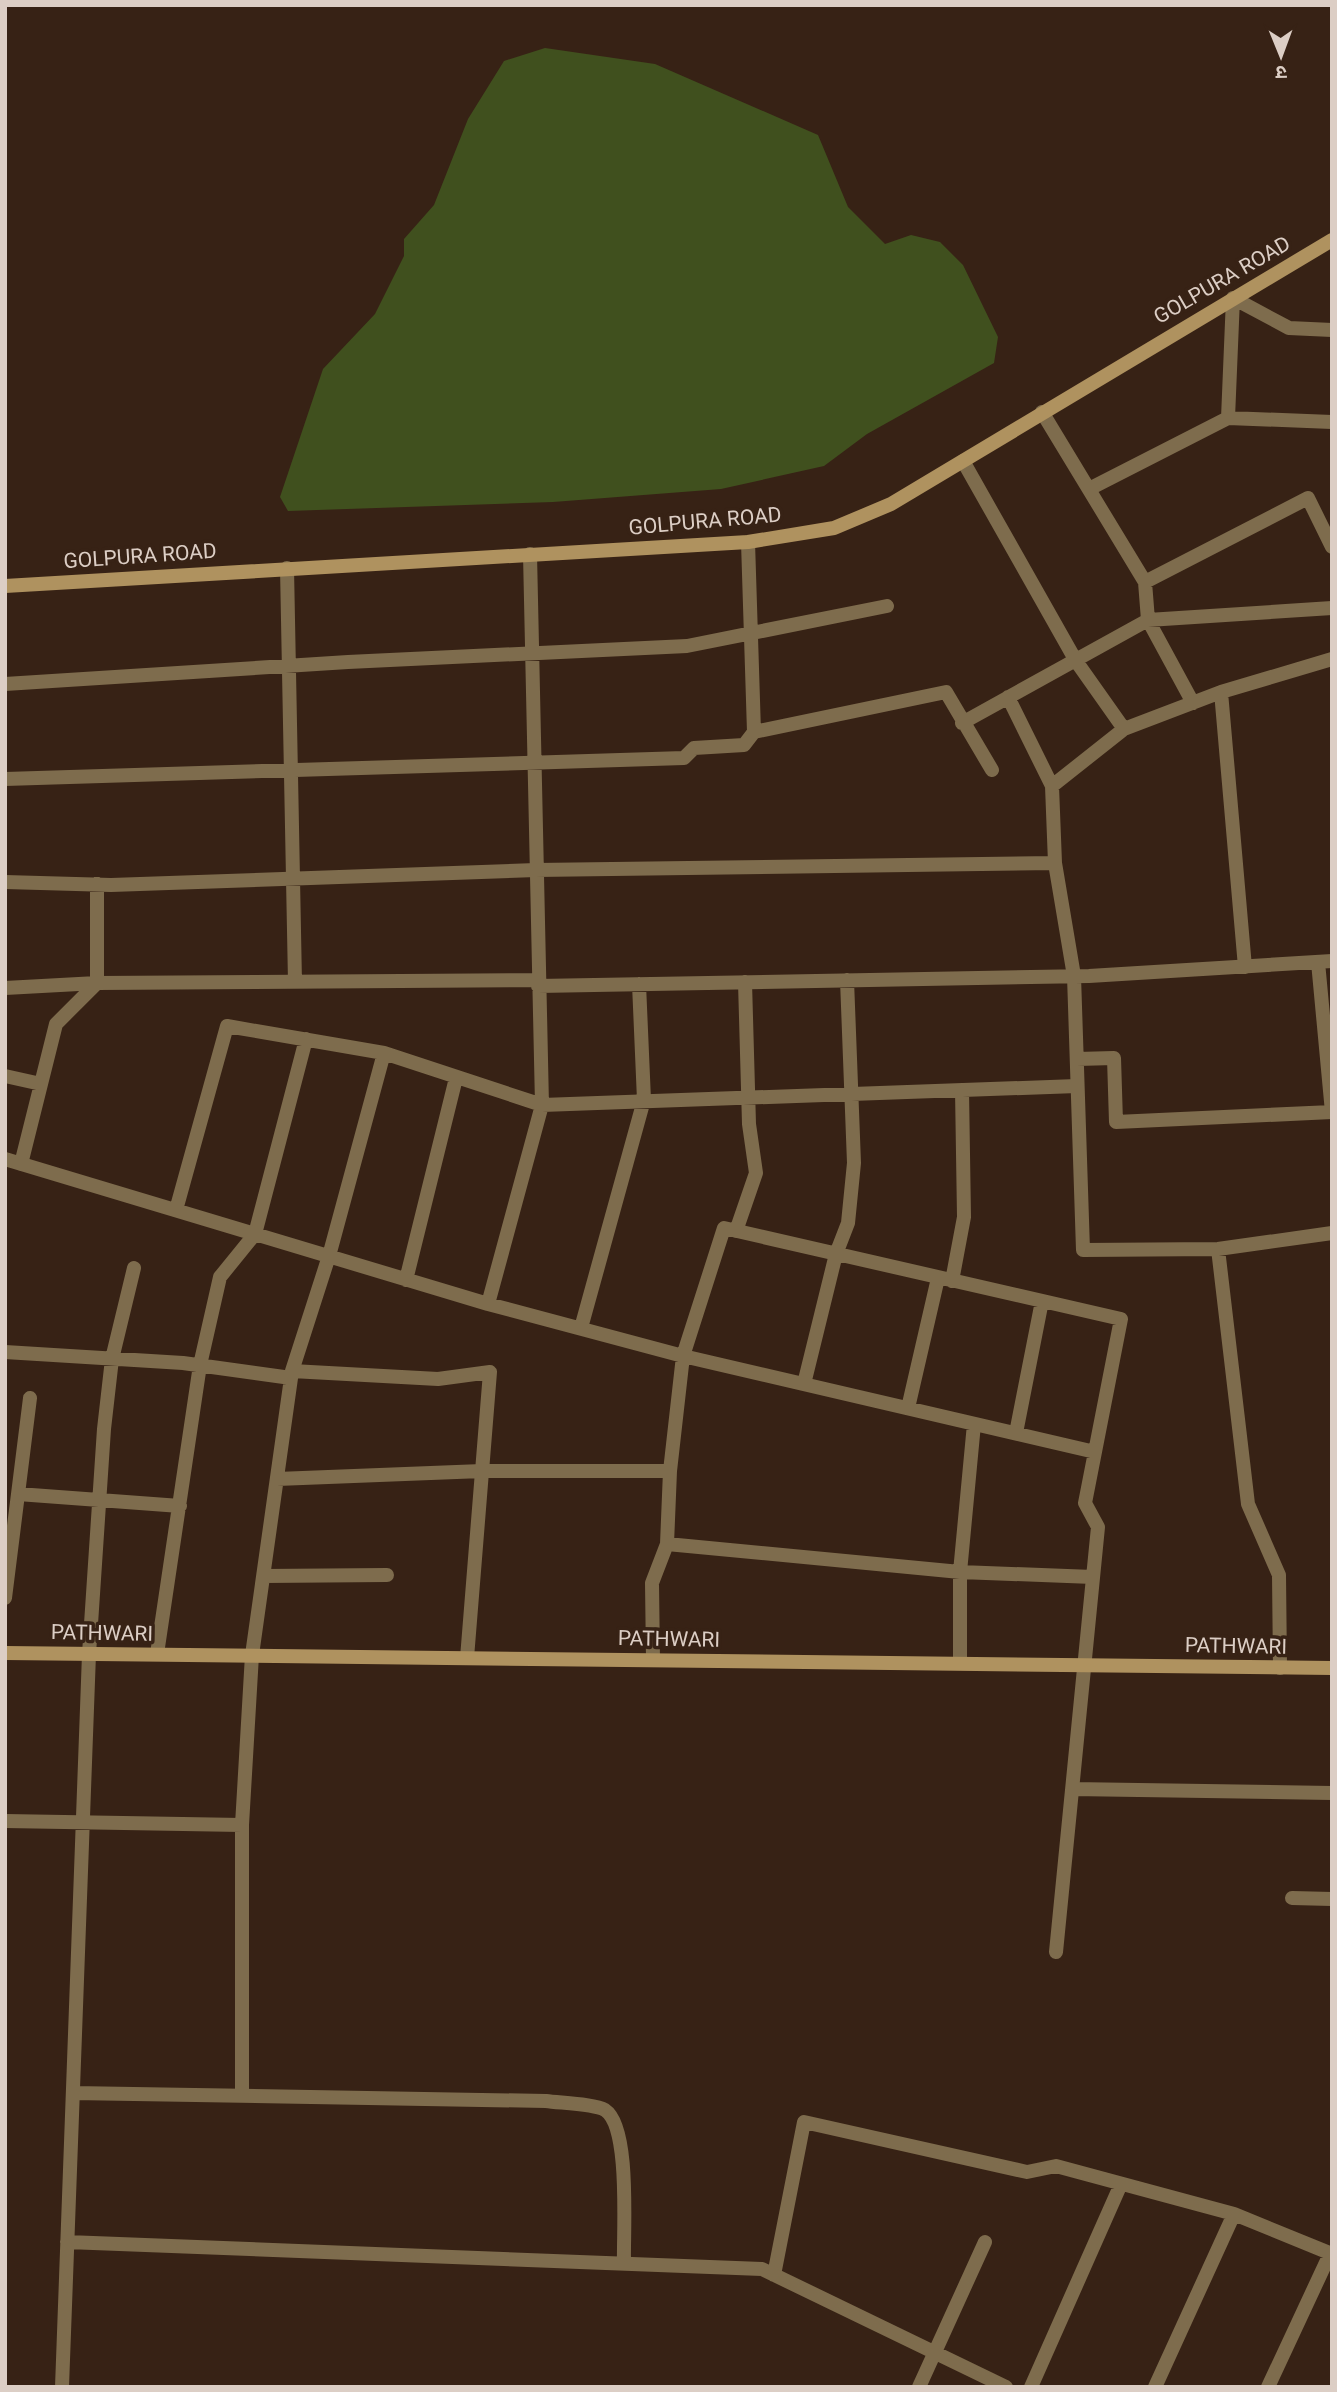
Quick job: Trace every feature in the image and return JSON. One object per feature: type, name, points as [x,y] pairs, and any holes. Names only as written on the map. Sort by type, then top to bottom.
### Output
[{"type":"street","name":"GOLPURA ROAD","points":[[5,586],[748,542],[834,528],[891,505],[1332,240]]},
{"type":"street","points":[[1228,418],[1233,298],[1289,328],[1332,330]]},
{"type":"street","points":[[1042,412],[1145,582],[1148,620],[1193,703]]},
{"type":"street","points":[[1089,489],[1228,418],[1332,422]]},
{"type":"street","points":[[963,461],[1076,662],[1124,730]]},
{"type":"street","points":[[1145,582],[1308,498],[1332,547]]},
{"type":"street","points":[[5,779],[684,758],[694,748],[744,745],[754,732],[748,542]]},
{"type":"street","points":[[488,1304],[542,1105],[530,554]]},
{"type":"street","points":[[287,568],[295,982]]},
{"type":"street","points":[[5,684],[687,646],[751,631],[887,606]]},
{"type":"street","points":[[962,723],[1148,620],[1332,608]]},
{"type":"street","points":[[1052,786],[1124,730],[1221,692],[1332,659]]},
{"type":"street","points":[[754,732],[946,692],[992,770]]},
{"type":"street","points":[[1221,692],[1245,967]]},
{"type":"street","points":[[1008,697],[1052,786],[1055,863],[1074,976],[1083,1250],[1218,1249],[1332,1233]]},
{"type":"street","points":[[5,882],[97,884],[536,870],[1055,863]]},
{"type":"street","points":[[22,1164],[56,1024],[97,983],[97,884]]},
{"type":"street","points":[[5,988],[97,983],[639,984],[1074,976],[1325,962],[1332,1112],[1116,1122],[1114,1058],[1077,1059]]},
{"type":"street","points":[[804,1384],[836,1254],[848,1223],[854,1163],[847,980]]},
{"type":"street","points":[[736,1231],[756,1173],[747,1096],[745,982]]},
{"type":"street","points":[[581,1328],[644,1100],[639,984]]},
{"type":"street","points":[[176,1210],[227,1026],[384,1053],[542,1105],[1077,1086]]},
{"type":"street","points":[[157,1654],[200,1365],[220,1277],[255,1234],[306,1039]]},
{"type":"street","points":[[242,2096],[242,1825],[252,1655],[292,1375],[329,1256],[384,1053]]},
{"type":"street","points":[[5,1076],[41,1084]]},
{"type":"street","points":[[406,1280],[456,1078]]},
{"type":"street","points":[[908,1408],[964,1217],[962,1090]]},
{"type":"street","points":[[5,1159],[488,1304],[683,1356],[1094,1452]]},
{"type":"street","points":[[653,1660],[652,1583],[667,1544],[670,1471],[683,1356],[724,1228],[1121,1319],[1085,1503],[1098,1527],[1056,1952]]},
{"type":"street","points":[[1218,1249],[1248,1504],[1279,1574],[1280,1668]]},
{"type":"street","points":[[62,2387],[89,1654],[112,1359],[134,1268]]},
{"type":"street","points":[[1016,1433],[1042,1301]]},
{"type":"street","points":[[5,1352],[200,1365],[292,1375],[438,1379],[490,1372],[467,1658]]},
{"type":"street","points":[[5,1598],[30,1398]]},
{"type":"street","points":[[960,1663],[960,1572],[974,1424]]},
{"type":"street","points":[[277,1479],[482,1471],[670,1471]]},
{"type":"street","points":[[18,1494],[180,1506]]},
{"type":"street","points":[[667,1544],[960,1572],[1093,1577]]},
{"type":"street","points":[[264,1576],[387,1575]]},
{"type":"street","name":"PATHWARI","points":[[5,1653],[1332,1668]]},
{"type":"street","points":[[1072,1789],[1332,1793]]},
{"type":"street","points":[[5,1821],[242,1825]]},
{"type":"street","points":[[1292,1898],[1332,1899]]},
{"type":"street","points":[[73,2092],[546,2101],[604,2109],[614,2119],[621,2144],[624,2264]]},
{"type":"street","points":[[774,2275],[804,2122],[1027,2172],[1056,2166],[1234,2214],[1331,2254],[1268,2387]]},
{"type":"street","points":[[1031,2387],[1121,2184]]},
{"type":"street","points":[[1155,2387],[1234,2214]]},
{"type":"street","points":[[67,2242],[762,2269],[1006,2387]]},
{"type":"street","points":[[919,2387],[985,2242]]},
{"type":"green space","points":[[545,48],[655,64],[818,135],[848,207],[885,244],[911,235],[940,242],[963,265],[998,337],[994,363],[867,434],[824,466],[721,489],[553,502],[288,511],[280,497],[323,369],[375,314],[404,256],[404,239],[434,205],[468,119],[504,61]]}]
